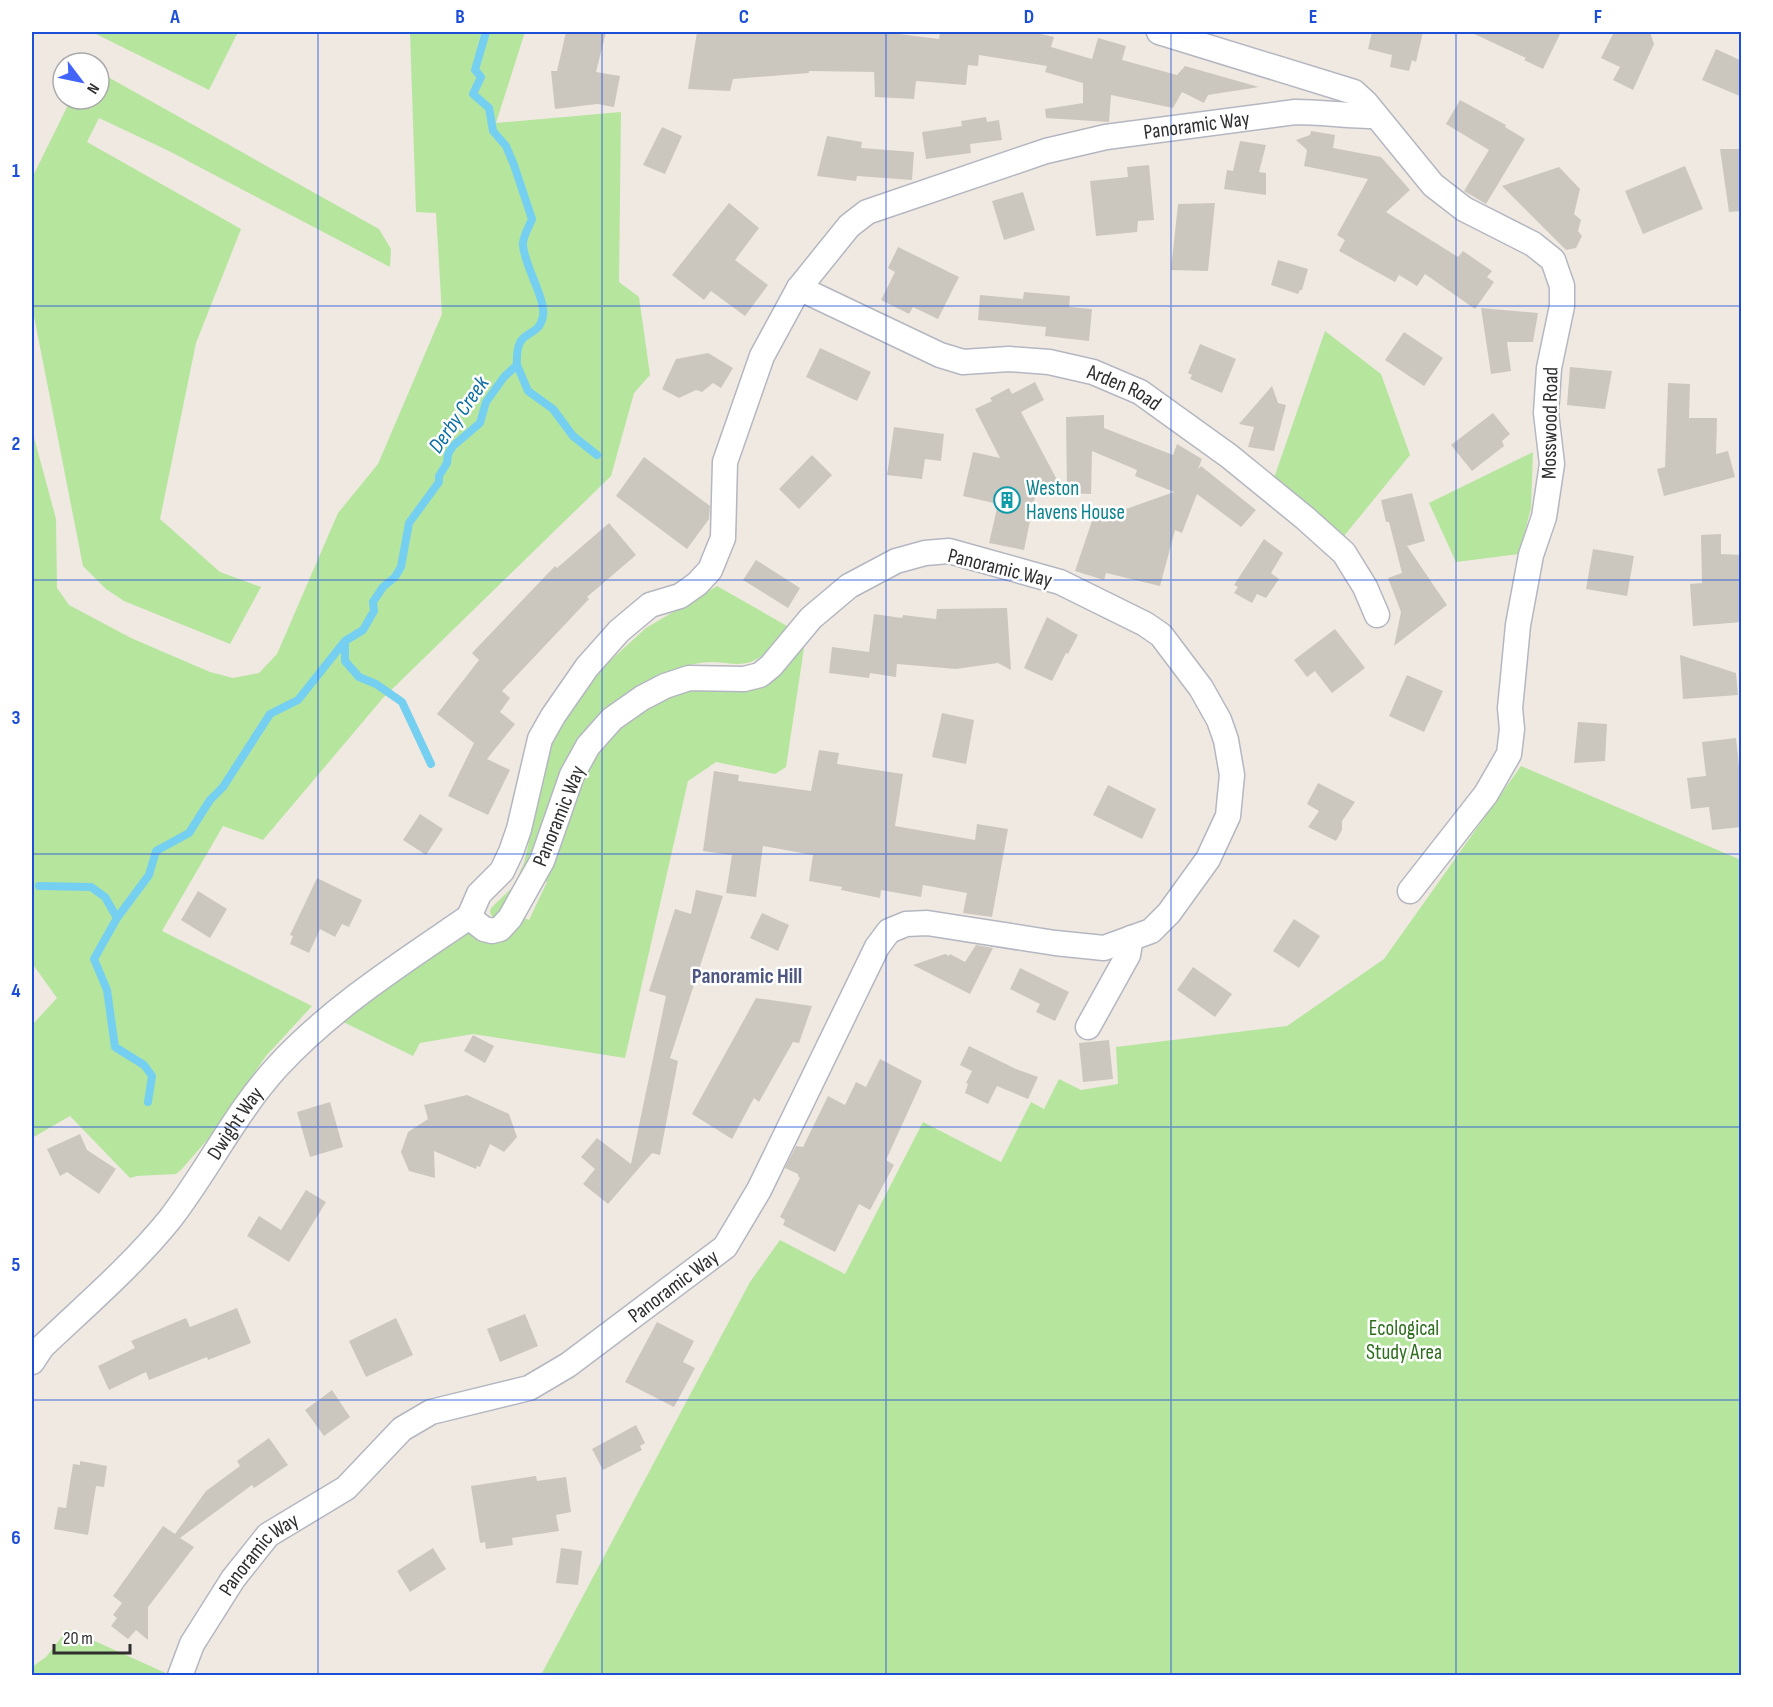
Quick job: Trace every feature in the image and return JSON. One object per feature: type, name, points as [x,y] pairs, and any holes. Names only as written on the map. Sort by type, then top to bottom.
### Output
[{"type":"street","points":[[1159,32],[1354,92],[1376,116]]},
{"type":"street","name":"Panoramic Way","points":[[180,1676],[192,1644],[233,1579],[268,1535],[346,1488],[402,1429],[431,1412],[529,1388],[568,1365],[725,1247],[759,1190],[877,947],[889,931],[906,924],[927,923],[1055,943],[1104,948],[1151,931],[1169,913],[1208,858],[1222,830],[1228,816],[1232,775],[1226,740],[1219,720],[1201,688],[1161,635],[1145,624],[1060,582],[949,551],[925,553],[896,561],[849,586],[811,618],[771,666],[760,675],[744,679],[688,678],[665,686],[642,698],[612,719],[588,746],[572,775],[542,861],[510,918],[501,929],[492,931],[483,929],[469,917],[479,894],[502,871],[511,852],[519,829],[540,739],[587,667],[619,632],[650,605],[680,596],[697,584],[710,570],[723,538],[723,476],[738,420],[762,356],[799,288],[849,226],[867,212],[1046,151],[1106,137],[1295,112],[1376,116]]},
{"type":"street","name":"Mosswood Road","points":[[1376,116],[1433,184],[1464,209],[1533,244],[1553,260],[1562,286],[1562,306],[1549,368],[1546,413],[1552,464],[1544,517],[1531,555],[1518,625],[1510,708],[1512,729],[1509,754],[1486,794],[1410,891]]},
{"type":"street","name":"Arden Road","points":[[799,288],[940,355],[963,362],[1009,359],[1049,362],[1093,372],[1140,392],[1229,456],[1344,553],[1365,587],[1377,615]]},
{"type":"street","name":"Dwight Way","points":[[32,1362],[42,1347],[138,1254],[170,1218],[253,1095],[278,1066],[330,1016],[469,917]]},
{"type":"street","points":[[1088,1027],[1128,955],[1131,938]]},
{"type":"green space","points":[[92,32],[238,32],[209,90]]},
{"type":"green space","points":[[410,32],[525,32],[496,123],[621,112],[619,282],[639,297],[650,375],[634,393],[611,476],[383,698],[263,840],[223,826],[162,931],[312,1006],[266,1056],[221,1124],[181,1170],[176,1174],[130,1178],[70,1116],[32,1138],[32,1025],[57,998],[32,966],[32,430],[56,519],[57,588],[69,605],[131,638],[210,672],[233,678],[259,673],[277,654],[338,513],[378,464],[442,314],[436,213],[416,212]]},
{"type":"green space","points":[[111,79],[379,229],[391,249],[390,267],[167,150],[99,118],[87,142],[241,229],[196,343],[160,519],[220,572],[261,587],[230,644],[124,601],[106,589],[83,566],[32,306],[32,178],[65,111],[111,111]]},
{"type":"green space","points":[[1325,331],[1381,374],[1410,455],[1344,536],[1274,478]]},
{"type":"green space","points":[[1533,452],[1531,508],[1519,554],[1456,562],[1429,503]]},
{"type":"green space","points":[[717,586],[787,626],[772,646],[758,659],[743,664],[700,663],[664,673],[630,691],[597,719],[577,743],[561,771],[534,855],[526,872],[496,917],[492,917],[491,908],[513,887],[524,863],[553,738],[566,711],[601,669],[646,628]]},
{"type":"green space","points":[[806,635],[786,767],[775,774],[716,762],[688,781],[625,1058],[473,1034],[420,1043],[413,1056],[337,1019],[461,930],[487,937],[519,916],[529,920],[547,882],[541,878],[579,776],[628,716],[689,686],[710,685],[754,690],[774,675]]},
{"type":"green space","name":"Ecological Study Area","points":[[1521,766],[1741,860],[1741,1675],[541,1675],[750,1282],[780,1240],[845,1274],[923,1122],[1001,1162],[1031,1102],[1044,1109],[1059,1079],[1081,1090],[1118,1084],[1116,1047],[1287,1026],[1384,959]]},
{"type":"green space","points":[[68,1629],[170,1676],[32,1676],[32,1667],[46,1657]]},
{"type":"building","points":[[566,32],[606,32],[596,72],[620,76],[614,107],[597,104],[555,109],[551,71],[557,71]]},
{"type":"building","points":[[697,32],[883,32],[939,39],[940,32],[1032,32],[1054,37],[1051,47],[1092,59],[1098,38],[1126,46],[1122,60],[1177,75],[1185,66],[1259,87],[1208,95],[1204,103],[1182,92],[1173,108],[1111,95],[1109,122],[1046,118],[1045,109],[1083,103],[1083,83],[1045,72],[1047,66],[979,55],[978,66],[968,65],[966,85],[916,81],[914,99],[875,97],[874,72],[809,71],[809,73],[733,79],[730,91],[688,89]]},
{"type":"building","points":[[1372,32],[1423,32],[1416,62],[1412,60],[1409,71],[1390,67],[1392,55],[1368,49]]},
{"type":"building","points":[[1470,32],[1561,32],[1543,69],[1524,60],[1526,58]]},
{"type":"building","points":[[1614,32],[1650,32],[1654,44],[1633,90],[1613,80],[1620,67],[1601,58]]},
{"type":"building","points":[[1716,49],[1742,61],[1742,97],[1702,80]]},
{"type":"building","points":[[1460,100],[1506,125],[1505,127],[1525,139],[1486,204],[1464,191],[1489,150],[1446,124]]},
{"type":"building","points":[[986,117],[987,122],[999,120],[1002,140],[970,144],[971,153],[926,159],[922,132],[962,126],[961,121]]},
{"type":"building","points":[[662,127],[682,136],[665,174],[643,165]]},
{"type":"building","points":[[1311,131],[1335,135],[1333,148],[1381,157],[1410,190],[1386,212],[1458,257],[1463,251],[1492,271],[1487,277],[1494,282],[1475,309],[1425,274],[1417,286],[1399,275],[1395,282],[1339,251],[1345,240],[1337,235],[1368,179],[1304,166],[1307,150],[1296,140],[1310,135]]},
{"type":"building","points":[[827,136],[862,142],[861,148],[914,152],[912,180],[857,176],[856,181],[817,176]]},
{"type":"building","points":[[1240,141],[1266,145],[1259,172],[1266,173],[1266,195],[1224,189],[1227,170],[1233,171]]},
{"type":"building","points":[[1720,149],[1742,149],[1742,211],[1729,212]]},
{"type":"building","points":[[1149,165],[1154,220],[1138,221],[1137,232],[1096,236],[1090,181],[1128,177],[1127,167]]},
{"type":"building","points":[[1685,166],[1703,209],[1643,234],[1625,191]]},
{"type":"building","points":[[1559,167],[1580,189],[1574,214],[1581,220],[1578,231],[1582,236],[1576,248],[1566,250],[1502,186]]},
{"type":"building","points":[[1023,192],[1035,230],[1004,240],[992,201]]},
{"type":"building","points":[[729,203],[759,228],[735,260],[768,285],[745,316],[711,291],[704,300],[672,275]]},
{"type":"building","points":[[1215,203],[1208,271],[1171,270],[1178,204]]},
{"type":"building","points":[[898,247],[959,277],[938,319],[913,307],[909,314],[881,300],[895,272],[888,268]]},
{"type":"building","points":[[1278,260],[1308,269],[1302,290],[1298,294],[1271,285]]},
{"type":"building","points":[[1024,292],[1070,296],[1069,307],[1092,309],[1089,341],[1045,336],[1046,327],[978,320],[980,295],[1023,299]]},
{"type":"building","points":[[1481,308],[1538,313],[1533,342],[1507,342],[1511,371],[1491,374]]},
{"type":"building","points":[[1404,332],[1443,358],[1424,386],[1385,360]]},
{"type":"building","points":[[1200,344],[1236,359],[1222,393],[1190,379],[1192,375],[1188,373]]},
{"type":"building","points":[[820,348],[871,372],[857,401],[806,377]]},
{"type":"building","points":[[708,353],[733,368],[721,388],[713,383],[702,392],[696,390],[679,398],[662,389],[676,359]]},
{"type":"building","points":[[1570,367],[1612,371],[1605,409],[1567,405]]},
{"type":"building","points":[[1035,382],[1044,400],[1021,412],[1064,493],[1036,492],[1024,550],[989,543],[998,504],[963,496],[973,452],[1000,458],[975,409],[992,401],[990,398],[1009,388],[1012,394]]},
{"type":"building","points":[[1668,383],[1690,384],[1689,418],[1717,418],[1716,454],[1728,451],[1735,477],[1664,496],[1657,469],[1665,467]]},
{"type":"building","points":[[1272,386],[1278,403],[1286,405],[1274,451],[1248,447],[1254,427],[1239,424]]},
{"type":"building","points":[[1493,413],[1510,434],[1502,441],[1504,446],[1472,471],[1451,445]]},
{"type":"building","points":[[1104,415],[1104,428],[1173,455],[1177,444],[1202,459],[1198,469],[1201,466],[1256,510],[1241,527],[1197,494],[1182,533],[1175,530],[1160,586],[1106,573],[1104,580],[1075,571],[1092,521],[1174,492],[1135,476],[1137,470],[1092,451],[1091,494],[1067,493],[1066,417]]},
{"type":"building","points":[[894,427],[944,434],[941,461],[925,459],[922,479],[887,475]]},
{"type":"building","points":[[812,455],[832,475],[799,509],[779,489]]},
{"type":"building","points":[[644,457],[710,506],[709,519],[687,549],[616,496]]},
{"type":"building","points":[[1412,493],[1425,541],[1407,546],[1447,605],[1394,646],[1401,612],[1388,578],[1402,573],[1381,500]]},
{"type":"building","points":[[609,523],[636,555],[587,597],[589,599],[502,691],[510,698],[500,712],[515,724],[487,759],[510,770],[488,815],[448,796],[474,743],[437,714],[479,660],[472,653],[555,566],[557,568]]},
{"type":"building","points":[[1721,534],[1721,554],[1742,555],[1742,622],[1693,626],[1690,584],[1702,583],[1701,535]]},
{"type":"building","points":[[1264,539],[1283,553],[1271,573],[1279,579],[1266,598],[1257,594],[1252,603],[1234,593],[1238,587],[1234,585]]},
{"type":"building","points":[[1593,549],[1634,556],[1627,596],[1586,589]]},
{"type":"building","points":[[756,560],[800,588],[788,608],[743,580]]},
{"type":"building","points":[[1007,608],[1011,670],[998,663],[956,669],[897,664],[896,677],[870,673],[869,678],[829,673],[832,647],[869,652],[874,614],[936,619],[937,609]]},
{"type":"building","points":[[1047,617],[1078,635],[1052,681],[1024,668]]},
{"type":"building","points":[[1335,629],[1365,668],[1332,693],[1315,671],[1307,677],[1294,660]]},
{"type":"building","points":[[1680,655],[1736,673],[1738,695],[1683,699]]},
{"type":"building","points":[[1407,675],[1443,691],[1424,732],[1389,716]]},
{"type":"building","points":[[942,713],[974,720],[966,764],[932,757]]},
{"type":"building","points":[[1578,722],[1607,724],[1605,761],[1574,763]]},
{"type":"building","points":[[1736,738],[1740,775],[1742,774],[1742,827],[1712,830],[1709,807],[1691,809],[1687,778],[1706,776],[1702,742]]},
{"type":"building","points":[[819,750],[839,753],[837,764],[903,774],[895,826],[975,840],[977,824],[1008,829],[992,917],[963,913],[967,893],[923,885],[921,897],[881,890],[880,898],[841,890],[842,887],[809,881],[813,855],[763,846],[756,897],[726,893],[732,855],[703,851],[714,771],[739,775],[738,781],[811,791]]},
{"type":"building","points":[[1318,783],[1355,802],[1342,821],[1342,830],[1336,841],[1308,827],[1319,811],[1307,804]]},
{"type":"building","points":[[1108,785],[1156,809],[1142,839],[1093,815]]},
{"type":"building","points":[[420,814],[443,829],[426,855],[403,840]]},
{"type":"building","points":[[317,878],[362,900],[349,927],[342,924],[335,937],[320,929],[309,953],[290,944],[293,936],[290,935]]},
{"type":"building","points":[[696,890],[723,896],[670,1058],[678,1061],[660,1155],[652,1153],[608,1204],[583,1184],[595,1169],[581,1157],[597,1138],[631,1164],[666,996],[649,991],[675,909],[691,914]]},
{"type":"building","points":[[198,891],[227,909],[210,938],[181,920]]},
{"type":"building","points":[[762,913],[789,925],[778,951],[750,938]]},
{"type":"building","points":[[1294,919],[1320,936],[1299,968],[1273,951]]},
{"type":"building","points":[[976,945],[993,948],[970,994],[913,965],[945,954],[949,956],[950,954],[965,962]]},
{"type":"building","points":[[1193,967],[1232,994],[1215,1017],[1177,990]]},
{"type":"building","points":[[1020,968],[1069,992],[1055,1021],[1036,1012],[1040,1004],[1010,989]]},
{"type":"building","points":[[756,998],[812,1006],[799,1043],[793,1042],[759,1102],[754,1098],[732,1139],[692,1114]]},
{"type":"building","points":[[473,1035],[494,1046],[485,1063],[464,1051]]},
{"type":"building","points":[[1109,1040],[1113,1079],[1083,1082],[1079,1043]]},
{"type":"building","points":[[969,1046],[1038,1077],[1028,1099],[997,1086],[988,1104],[965,1093],[968,1084],[966,1083],[972,1071],[960,1065]]},
{"type":"building","points":[[880,1059],[922,1081],[886,1160],[894,1165],[870,1210],[859,1204],[835,1252],[783,1225],[785,1220],[780,1217],[800,1178],[798,1174],[785,1168],[796,1146],[803,1147],[828,1096],[845,1105],[856,1082],[866,1087]]},
{"type":"building","points":[[467,1095],[509,1114],[517,1137],[504,1152],[490,1144],[480,1167],[477,1166],[476,1169],[434,1151],[435,1178],[409,1171],[401,1152],[408,1132],[428,1119],[424,1105]]},
{"type":"building","points":[[330,1102],[343,1147],[310,1157],[297,1112]]},
{"type":"building","points":[[80,1134],[87,1150],[116,1169],[99,1194],[67,1172],[60,1176],[47,1149]]},
{"type":"building","points":[[306,1190],[326,1202],[289,1262],[247,1236],[259,1216],[281,1230]]},
{"type":"building","points":[[237,1308],[251,1343],[208,1360],[207,1357],[149,1380],[146,1372],[109,1390],[98,1366],[135,1348],[131,1341],[186,1318],[190,1327]]},
{"type":"building","points":[[525,1314],[538,1346],[500,1362],[487,1329]]},
{"type":"building","points":[[396,1318],[413,1355],[366,1377],[349,1341]]},
{"type":"building","points":[[657,1322],[694,1341],[683,1362],[695,1368],[674,1407],[625,1382]]},
{"type":"building","points":[[332,1390],[350,1417],[324,1436],[305,1410]]},
{"type":"building","points":[[636,1425],[645,1443],[640,1446],[642,1450],[603,1470],[592,1449]]},
{"type":"building","points":[[269,1438],[288,1465],[254,1488],[252,1485],[180,1538],[194,1547],[148,1607],[148,1640],[136,1630],[128,1639],[111,1626],[117,1618],[113,1615],[122,1603],[113,1596],[163,1526],[175,1534],[206,1491],[240,1466],[237,1461]]},
{"type":"building","points":[[80,1461],[107,1466],[104,1487],[96,1486],[88,1535],[54,1529],[58,1507],[66,1508],[73,1464],[80,1465]]},
{"type":"building","points":[[536,1476],[537,1481],[566,1477],[571,1512],[556,1515],[559,1531],[512,1538],[513,1545],[486,1549],[485,1542],[480,1543],[471,1486]]},
{"type":"building","points":[[433,1548],[446,1569],[410,1592],[397,1571]]},
{"type":"building","points":[[561,1548],[582,1551],[578,1585],[556,1583]]},
{"type":"waterway","name":"Derby Creek","points":[[148,1102],[152,1076],[144,1065],[115,1047],[107,990],[94,959],[117,918],[149,875],[156,851],[189,833],[210,800],[223,787],[270,714],[298,700],[345,641],[363,630],[374,611],[373,602],[401,567],[409,523],[439,482],[439,476],[447,463],[448,454],[453,446],[480,423],[486,402],[504,377],[517,365],[517,352],[523,338],[537,329],[543,316],[541,301],[523,245],[532,219],[506,146],[493,131],[489,108],[473,94],[481,77],[475,70],[486,32]]},
{"type":"waterway","points":[[517,365],[528,391],[553,409],[573,436],[597,455]]},
{"type":"waterway","points":[[345,641],[345,661],[359,677],[376,684],[402,702],[431,764]]},
{"type":"waterway","points":[[39,886],[91,887],[105,897],[117,918]]},
{"type":"place","name":"Weston Havens House","points":[[1007,500]]},
{"type":"district","name":"Panoramic Hill","points":[[747,976]]}]
